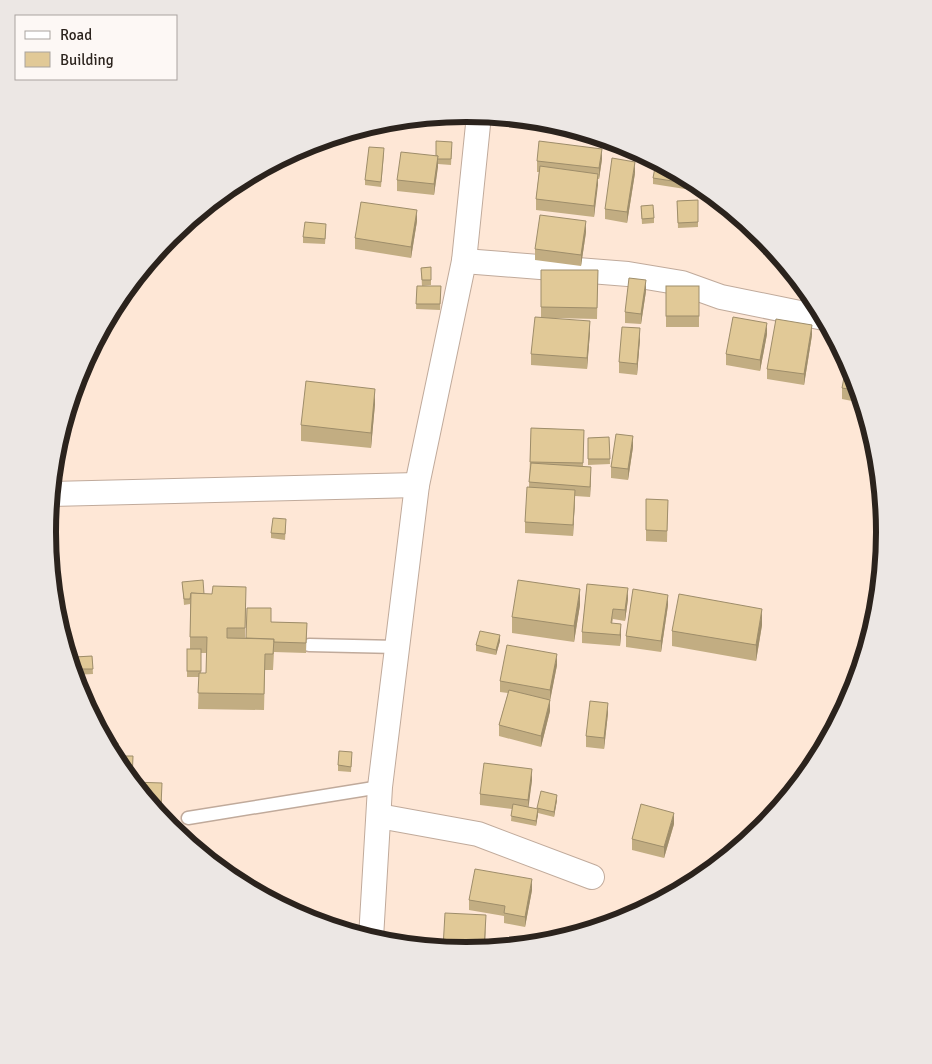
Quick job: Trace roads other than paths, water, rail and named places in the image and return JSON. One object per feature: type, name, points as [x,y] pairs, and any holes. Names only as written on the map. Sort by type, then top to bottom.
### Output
[{"type":"street","points":[[371,931],[380,787],[417,486],[464,261],[478,122]]},
{"type":"street","points":[[464,261],[637,276],[682,283],[721,297],[814,316]]},
{"type":"street","points":[[58,494],[417,486]]},
{"type":"street","points":[[379,816],[478,834],[592,877]]},
{"type":"lane","points":[[308,645],[397,647]]},
{"type":"lane","points":[[188,818],[380,787]]}]
